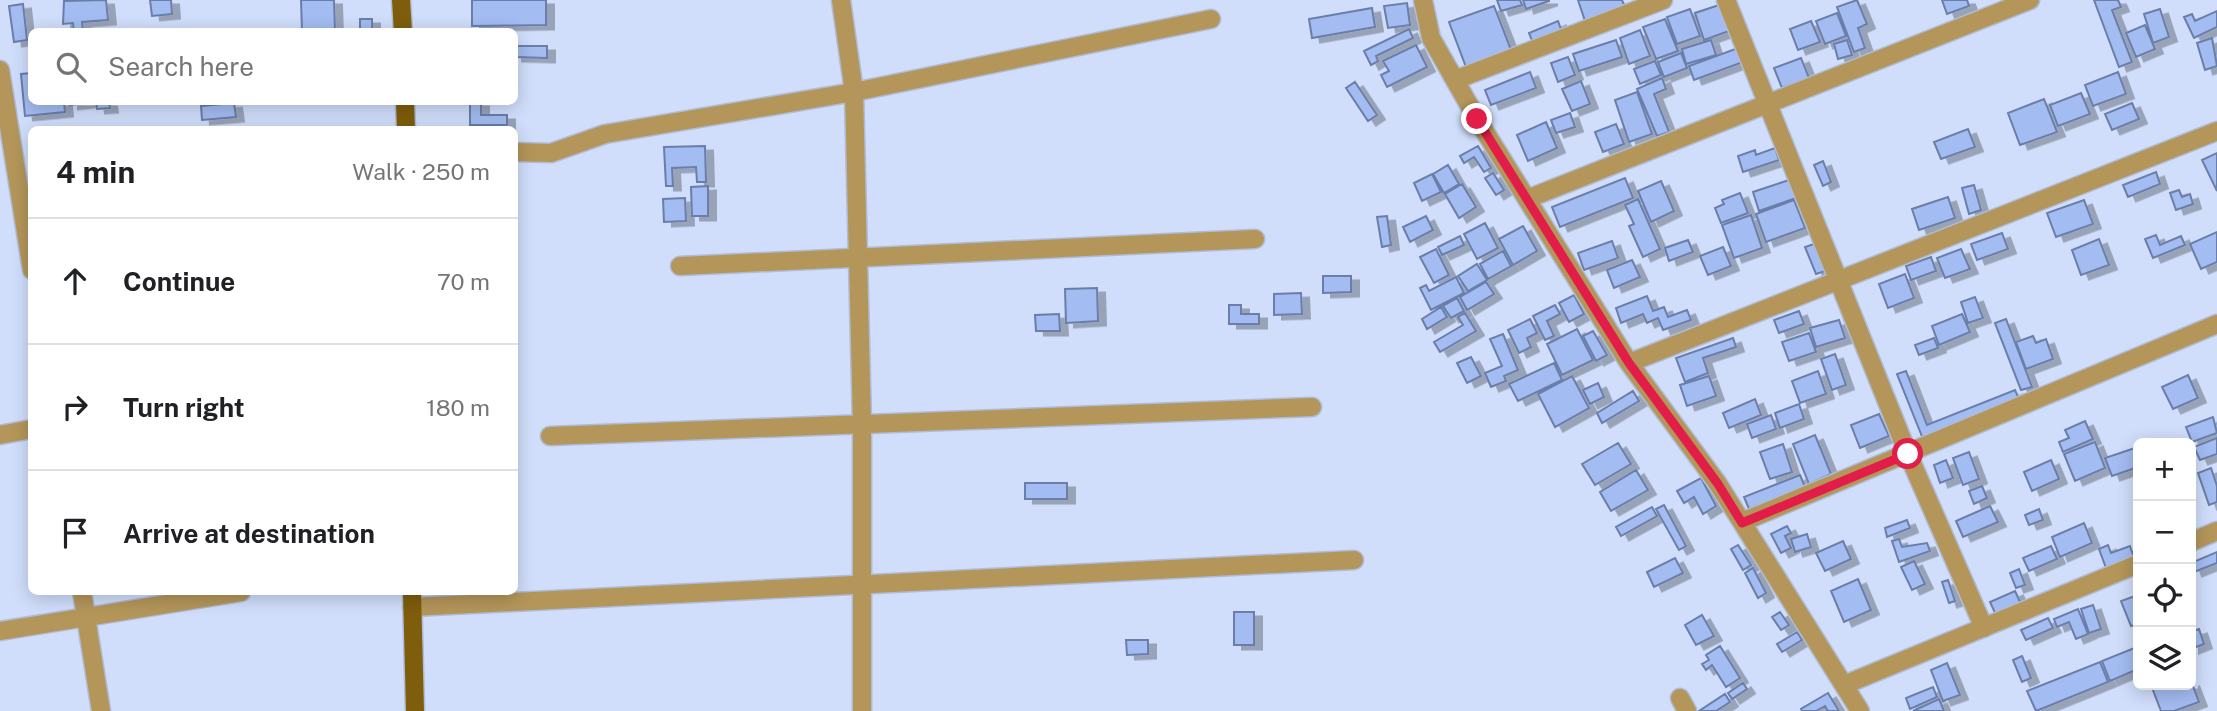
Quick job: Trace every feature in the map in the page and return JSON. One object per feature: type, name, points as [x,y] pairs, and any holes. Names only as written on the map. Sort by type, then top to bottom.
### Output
[{"type":"main road","points":[[401,0],[403,28]]},
{"type":"main road","points":[[405,105],[406,126]]},
{"type":"main road","points":[[412,599],[415,711]]},
{"type":"street","points":[[841,0],[854,92],[862,425],[862,711]]},
{"type":"street","points":[[1423,0],[1430,38],[1527,199],[1629,363],[1718,484],[1860,711]]},
{"type":"street","points":[[1455,80],[1663,0]]},
{"type":"street","points":[[1726,0],[1908,454],[1984,628]]},
{"type":"street","points":[[1527,199],[2030,0]]},
{"type":"street","points":[[518,152],[551,153],[605,134],[854,92],[1211,19]]},
{"type":"street","points":[[0,70],[28,245]]},
{"type":"street","points":[[1629,363],[2217,131]]},
{"type":"street","points":[[680,266],[1255,239]]},
{"type":"street","points":[[1742,523],[2217,324]]},
{"type":"street","points":[[550,436],[1312,407]]},
{"type":"street","points":[[0,435],[28,430]]},
{"type":"street","points":[[2196,540],[2217,531]]},
{"type":"street","points":[[412,599],[861,587],[1354,561]]},
{"type":"street","points":[[1844,685],[2133,566]]},
{"type":"street","points":[[82,595],[101,711]]},
{"type":"street","points":[[0,631],[222,595]]},
{"type":"building","points":[[106,0],[108,20],[82,22],[83,28],[74,28],[73,23],[63,24],[64,1]]},
{"type":"building","points":[[150,0],[171,0],[172,14],[152,16]]},
{"type":"building","points":[[301,0],[334,0],[335,28],[302,28]]},
{"type":"building","points":[[472,0],[546,0],[546,25],[472,26]]},
{"type":"building","points":[[1497,0],[1520,0],[1522,5],[1501,11]]},
{"type":"building","points":[[1523,0],[1549,0],[1549,1],[1526,9]]},
{"type":"building","points":[[1578,0],[1622,0],[1625,7],[1585,21]]},
{"type":"building","points":[[1857,0],[1867,24],[1858,28],[1865,48],[1854,52],[1837,7]]},
{"type":"building","points":[[1942,0],[1967,0],[1969,6],[1947,14]]},
{"type":"building","points":[[2094,0],[2118,0],[2121,7],[2112,10],[2132,62],[2119,67]]},
{"type":"building","points":[[1407,3],[1410,25],[1388,28],[1384,6]]},
{"type":"building","points":[[23,4],[27,40],[14,42],[9,6]]},
{"type":"building","points":[[1719,5],[1729,31],[1704,40],[1695,13]]},
{"type":"building","points":[[1494,6],[1511,50],[1466,67],[1449,22]]},
{"type":"building","points":[[1372,8],[1375,27],[1312,38],[1309,19]]},
{"type":"building","points":[[1690,9],[1700,36],[1677,44],[1667,17]]},
{"type":"building","points":[[2160,9],[2169,37],[2153,43],[2144,14]]},
{"type":"building","points":[[2217,11],[2217,27],[2194,38],[2184,17],[2192,14],[2195,21]]},
{"type":"building","points":[[1837,13],[1846,36],[1825,44],[1816,21]]},
{"type":"building","points":[[360,19],[372,19],[372,28],[360,28]]},
{"type":"building","points":[[1665,19],[1678,51],[1656,59],[1643,27]]},
{"type":"building","points":[[1558,21],[1562,32],[1533,43],[1529,33]]},
{"type":"building","points":[[1811,21],[1820,42],[1798,50],[1790,29]]},
{"type":"building","points":[[2145,25],[2155,49],[2136,57],[2126,33]]},
{"type":"building","points":[[1409,29],[1413,38],[1376,56],[1378,61],[1371,65],[1364,51]]},
{"type":"building","points":[[1640,30],[1650,56],[1629,64],[1620,38]]},
{"type":"building","points":[[2212,38],[2217,66],[2205,70],[2197,43]]},
{"type":"building","points":[[1616,40],[1622,57],[1579,71],[1573,54]]},
{"type":"building","points":[[1711,40],[1716,55],[1686,64],[1682,49]]},
{"type":"building","points":[[1847,40],[1852,55],[1838,59],[1834,44]]},
{"type":"building","points":[[1416,45],[1427,67],[1387,87],[1381,75],[1389,71],[1383,61]]},
{"type":"building","points":[[518,46],[547,46],[547,58],[518,57]]},
{"type":"building","points":[[1738,48],[1743,62],[1694,80],[1689,66]]},
{"type":"building","points":[[1681,53],[1687,68],[1664,77],[1658,62]]},
{"type":"building","points":[[1568,57],[1575,75],[1558,82],[1551,63]]},
{"type":"building","points":[[1801,58],[1809,78],[1782,88],[1774,68]]},
{"type":"building","points":[[1655,61],[1661,75],[1640,84],[1634,69]]},
{"type":"building","points":[[1530,72],[1536,88],[1491,105],[1485,90]]},
{"type":"building","points":[[2118,72],[2126,94],[2093,106],[2085,85]]},
{"type":"building","points":[[28,73],[28,105],[64,105],[65,112],[25,116],[21,74]]},
{"type":"building","points":[[1662,78],[1666,89],[1654,94],[1669,132],[1657,136],[1637,89]]},
{"type":"building","points":[[1581,81],[1590,104],[1572,111],[1562,89]]},
{"type":"building","points":[[1355,82],[1377,115],[1368,121],[1346,88]]},
{"type":"building","points":[[1637,92],[1652,134],[1629,142],[1615,100]]},
{"type":"building","points":[[2081,93],[2090,114],[2058,126],[2050,105]]},
{"type":"building","points":[[2044,99],[2057,132],[2020,145],[2008,113]]},
{"type":"building","points":[[2132,103],[2139,119],[2112,130],[2105,114]]},
{"type":"building","points":[[96,105],[110,105],[110,108],[97,109]]},
{"type":"building","points":[[234,105],[236,117],[202,120],[201,106]]},
{"type":"building","points":[[470,105],[481,105],[481,115],[507,115],[507,125],[470,125]]},
{"type":"building","points":[[1570,113],[1575,127],[1556,133],[1551,120]]},
{"type":"building","points":[[1546,122],[1557,148],[1528,161],[1517,135]]},
{"type":"building","points":[[1616,124],[1624,144],[1603,152],[1595,132]]},
{"type":"building","points":[[1968,129],[1975,147],[1941,159],[1934,142]]},
{"type":"building","points":[[705,146],[706,182],[697,182],[696,167],[672,168],[673,186],[666,186],[664,147]]},
{"type":"building","points":[[1478,146],[1491,168],[1484,172],[1474,157],[1464,163],[1460,156]]},
{"type":"building","points":[[1775,148],[1779,160],[1743,172],[1738,156],[1755,150],[1756,155]]},
{"type":"building","points":[[2217,153],[2217,191],[2202,160]]},
{"type":"building","points":[[1823,161],[1831,182],[1823,186],[1814,165]]},
{"type":"building","points":[[1448,165],[1459,184],[1444,193],[1433,174]]},
{"type":"building","points":[[2156,172],[2160,184],[2128,197],[2123,185]]},
{"type":"building","points":[[1493,173],[1504,190],[1496,195],[1485,178]]},
{"type":"building","points":[[1432,174],[1441,192],[1422,201],[1414,183]]},
{"type":"building","points":[[1625,178],[1633,198],[1560,227],[1552,207]]},
{"type":"building","points":[[1789,180],[1796,198],[1759,211],[1753,192]]},
{"type":"building","points":[[1661,181],[1674,211],[1651,222],[1638,191]]},
{"type":"building","points":[[1462,184],[1476,207],[1459,218],[1445,194]]},
{"type":"building","points":[[1974,185],[1981,210],[1969,214],[1962,188]]},
{"type":"building","points":[[708,186],[708,216],[692,216],[691,187]]},
{"type":"building","points":[[2179,190],[2182,197],[2190,194],[2193,204],[2176,210],[2170,193]]},
{"type":"building","points":[[1740,193],[1748,213],[1721,223],[1715,208],[1724,204],[1722,200]]},
{"type":"building","points":[[1948,197],[1955,218],[1919,230],[1912,209]]},
{"type":"building","points":[[685,198],[686,221],[664,222],[663,199]]},
{"type":"building","points":[[1638,199],[1660,249],[1643,257],[1629,226],[1634,224],[1625,205]]},
{"type":"building","points":[[1794,200],[1805,228],[1766,242],[1756,214]]},
{"type":"building","points":[[2084,200],[2093,224],[2056,237],[2047,213]]},
{"type":"building","points":[[1751,215],[1762,248],[1734,258],[1722,225]]},
{"type":"building","points":[[1387,216],[1391,245],[1382,247],[1377,217]]},
{"type":"building","points":[[1426,216],[1433,230],[1410,242],[1403,227]]},
{"type":"building","points":[[1485,223],[1498,248],[1477,259],[1464,234]]},
{"type":"building","points":[[1523,226],[1537,251],[1513,265],[1499,239]]},
{"type":"building","points":[[2217,232],[2217,262],[2201,269],[2190,244]]},
{"type":"building","points":[[2002,233],[2008,249],[1977,260],[1971,244]]},
{"type":"building","points":[[2156,235],[2160,245],[2181,236],[2185,245],[2153,258],[2145,239]]},
{"type":"building","points":[[1460,236],[1464,245],[1442,255],[1438,247]]},
{"type":"building","points":[[2099,239],[2109,265],[2081,275],[2072,250]]},
{"type":"building","points":[[1688,240],[1693,252],[1669,261],[1665,248]]},
{"type":"building","points":[[1612,241],[1618,258],[1584,270],[1578,253]]},
{"type":"building","points":[[1814,244],[1825,271],[1816,274],[1805,247]]},
{"type":"building","points":[[1723,247],[1731,266],[1708,275],[1700,256]]},
{"type":"building","points":[[1436,249],[1449,275],[1434,283],[1420,257]]},
{"type":"building","points":[[1961,249],[1970,269],[1945,278],[1937,258]]},
{"type":"building","points":[[1503,251],[1511,266],[1488,279],[1480,264]]},
{"type":"building","points":[[1931,257],[1936,271],[1911,280],[1906,266]]},
{"type":"building","points":[[1632,260],[1640,277],[1614,288],[1607,270]]},
{"type":"building","points":[[1477,264],[1487,280],[1468,291],[1458,276]]},
{"type":"building","points":[[1905,274],[1914,298],[1888,308],[1879,284]]},
{"type":"building","points":[[1323,276],[1351,276],[1351,292],[1323,293]]},
{"type":"building","points":[[1456,277],[1464,293],[1431,310],[1420,288],[1426,285],[1429,291]]},
{"type":"building","points":[[1486,282],[1494,294],[1467,310],[1460,297]]},
{"type":"building","points":[[1097,288],[1098,321],[1066,323],[1065,289]]},
{"type":"building","points":[[1301,293],[1302,314],[1274,315],[1274,294]]},
{"type":"building","points":[[1574,295],[1584,314],[1569,322],[1559,303]]},
{"type":"building","points":[[1647,296],[1653,311],[1664,307],[1668,317],[1687,310],[1691,320],[1663,330],[1658,318],[1647,323],[1643,314],[1621,323],[1616,308]]},
{"type":"building","points":[[1975,297],[1983,318],[1968,323],[1961,302]]},
{"type":"building","points":[[1457,298],[1464,311],[1451,318],[1443,306]]},
{"type":"building","points":[[1229,305],[1241,305],[1241,314],[1259,314],[1259,324],[1229,324]]},
{"type":"building","points":[[1555,305],[1560,314],[1547,321],[1554,336],[1545,340],[1533,316]]},
{"type":"building","points":[[1441,307],[1447,317],[1427,329],[1422,319]]},
{"type":"building","points":[[1799,311],[1804,324],[1779,333],[1774,320]]},
{"type":"building","points":[[1465,313],[1476,331],[1440,352],[1434,342],[1463,325],[1458,317]]},
{"type":"building","points":[[1059,314],[1060,331],[1036,331],[1035,315]]},
{"type":"building","points":[[1962,314],[1970,332],[1939,345],[1932,326]]},
{"type":"building","points":[[1530,319],[1537,333],[1527,338],[1531,347],[1519,353],[1508,330]]},
{"type":"building","points":[[2006,319],[2032,387],[2021,390],[1995,323]]},
{"type":"building","points":[[1839,320],[1845,338],[1816,347],[1810,328]]},
{"type":"building","points":[[1577,329],[1593,360],[1562,375],[1547,344]]},
{"type":"building","points":[[1593,331],[1607,355],[1596,361],[1583,336]]},
{"type":"building","points":[[1809,333],[1816,352],[1789,361],[1782,342]]},
{"type":"building","points":[[1503,334],[1518,370],[1504,376],[1506,381],[1491,387],[1485,373],[1502,366],[1490,339]]},
{"type":"building","points":[[2033,336],[2036,343],[2046,339],[2053,359],[2026,369],[2016,342]]},
{"type":"building","points":[[1733,338],[1736,347],[1703,358],[1708,373],[1685,382],[1676,358]]},
{"type":"building","points":[[1934,338],[1938,348],[1919,355],[1915,345]]},
{"type":"building","points":[[1835,354],[1846,385],[1832,390],[1821,359]]},
{"type":"building","points":[[1471,357],[1481,376],[1467,383],[1457,363]]},
{"type":"building","points":[[1554,363],[1562,380],[1518,401],[1509,384]]},
{"type":"building","points":[[1818,371],[1826,394],[1800,403],[1792,381]]},
{"type":"building","points":[[1906,371],[1927,425],[2015,390],[2020,401],[1923,439],[1897,374]]},
{"type":"building","points":[[2188,375],[2198,398],[2173,409],[2162,387]]},
{"type":"building","points":[[1572,376],[1589,408],[1555,427],[1538,394]]},
{"type":"building","points":[[1709,376],[1716,396],[1687,406],[1680,385]]},
{"type":"building","points":[[1598,383],[1604,397],[1590,404],[1583,390]]},
{"type":"building","points":[[1633,391],[1639,401],[1602,423],[1597,413]]},
{"type":"building","points":[[1755,399],[1761,415],[1729,428],[1723,413]]},
{"type":"building","points":[[1799,404],[1804,419],[1780,428],[1775,413]]},
{"type":"building","points":[[1879,414],[1889,436],[1860,448],[1851,425]]},
{"type":"building","points":[[1771,415],[1776,429],[1752,438],[1747,424]]},
{"type":"building","points":[[2213,417],[2217,433],[2196,441],[2196,438],[2190,438],[2186,427]]},
{"type":"building","points":[[2085,421],[2093,439],[2063,452],[2059,442],[2069,438],[2065,430]]},
{"type":"building","points":[[1815,435],[1831,474],[1809,484],[1793,444]]},
{"type":"building","points":[[2217,438],[2217,454],[2200,460],[2196,446]]},
{"type":"building","points":[[2095,442],[2105,468],[2075,481],[2064,454]]},
{"type":"building","points":[[1618,443],[1631,464],[1595,485],[1582,464]]},
{"type":"building","points":[[1783,444],[1792,472],[1770,479],[1760,452]]},
{"type":"building","points":[[2133,449],[2133,469],[2112,476],[2105,458]]},
{"type":"building","points":[[1969,452],[1979,479],[1963,485],[1953,458]]},
{"type":"building","points":[[1946,460],[1953,478],[1940,483],[1934,465]]},
{"type":"building","points":[[2051,460],[2059,479],[2032,491],[2024,472]]},
{"type":"building","points":[[2211,468],[2217,486],[2217,502],[2209,505],[2198,473]]},
{"type":"building","points":[[1636,470],[1648,490],[1611,511],[1600,492]]},
{"type":"building","points":[[1800,475],[1805,487],[1749,509],[1744,497]]},
{"type":"building","points":[[1701,478],[1716,506],[1703,514],[1694,497],[1684,503],[1677,491]]},
{"type":"building","points":[[1025,483],[1067,483],[1067,499],[1025,499]]},
{"type":"building","points":[[1982,486],[1987,498],[1974,504],[1969,491]]},
{"type":"building","points":[[1664,505],[1686,546],[1679,550],[1656,509]]},
{"type":"building","points":[[1990,506],[1998,522],[1963,537],[1956,521]]},
{"type":"building","points":[[1652,507],[1657,516],[1621,536],[1616,527]]},
{"type":"building","points":[[2039,509],[2043,520],[2029,525],[2025,515]]},
{"type":"building","points":[[1907,520],[1910,528],[1887,537],[1885,528]]},
{"type":"building","points":[[2084,523],[2092,543],[2060,557],[2052,537]]},
{"type":"building","points":[[1787,526],[1791,533],[1785,536],[1791,548],[1781,553],[1771,534]]},
{"type":"building","points":[[1807,534],[1811,547],[1795,552],[1791,539]]},
{"type":"building","points":[[1899,539],[1902,547],[1927,543],[1930,551],[1899,562],[1892,541]]},
{"type":"building","points":[[1843,541],[1851,559],[1825,571],[1816,553]]},
{"type":"building","points":[[1738,545],[1751,565],[1743,570],[1731,549]]},
{"type":"building","points":[[2108,545],[2111,553],[2130,546],[2133,558],[2106,568],[2099,549]]},
{"type":"building","points":[[2051,546],[2057,559],[2029,571],[2023,558]]},
{"type":"building","points":[[2217,552],[2217,563],[2196,571],[2196,561]]},
{"type":"building","points":[[1675,558],[1683,573],[1654,587],[1647,572]]},
{"type":"building","points":[[1914,561],[1925,584],[1912,590],[1901,567]]},
{"type":"building","points":[[1753,568],[1766,593],[1758,598],[1745,573]]},
{"type":"building","points":[[2019,569],[2025,585],[2016,588],[2010,573]]},
{"type":"building","points":[[1858,579],[1871,610],[1844,622],[1831,591]]},
{"type":"building","points":[[1948,580],[1955,601],[1949,603],[1942,582]]},
{"type":"building","points":[[2015,591],[2021,604],[1996,615],[1990,602]]},
{"type":"building","points":[[2133,597],[2133,625],[2131,626],[2121,601]]},
{"type":"building","points":[[2093,605],[2101,629],[2089,633],[2081,609]]},
{"type":"building","points":[[2078,609],[2088,634],[2076,639],[2069,622],[2057,627],[2054,619]]},
{"type":"building","points":[[1234,612],[1254,612],[1254,645],[1234,645]]},
{"type":"building","points":[[1780,612],[1789,625],[1781,630],[1772,617]]},
{"type":"building","points":[[1702,615],[1714,636],[1696,645],[1685,625]]},
{"type":"building","points":[[2048,618],[2053,628],[2026,640],[2021,630]]},
{"type":"building","points":[[2199,629],[2204,644],[2196,647],[2196,630]]},
{"type":"building","points":[[1797,632],[1802,640],[1782,652],[1777,644]]},
{"type":"building","points":[[1126,640],[1148,640],[1148,654],[1127,655]]},
{"type":"building","points":[[1720,646],[1740,678],[1726,687],[1712,665],[1706,670],[1702,664],[1709,660],[1706,655]]},
{"type":"building","points":[[2133,649],[2133,671],[2110,681],[2102,661]]},
{"type":"building","points":[[2022,656],[2031,678],[2022,682],[2013,660]]},
{"type":"building","points":[[2100,662],[2108,682],[2036,711],[2027,691]]},
{"type":"building","points":[[1947,663],[1960,695],[1943,701],[1931,670]]},
{"type":"building","points":[[1743,683],[1747,689],[1732,699],[1728,693]]},
{"type":"building","points":[[1933,687],[1937,697],[1910,709],[1906,698]]},
{"type":"building","points":[[2153,690],[2194,690],[2199,702],[2174,711],[2161,711]]},
{"type":"building","points":[[1828,693],[1839,711],[1828,711],[1825,706],[1816,711],[1802,711],[1801,709]]},
{"type":"building","points":[[1725,694],[1730,702],[1716,711],[1699,711]]},
{"type":"building","points":[[1939,699],[1944,711],[1913,711]]},
{"type":"route","points":[[1477,119],[1629,363],[1718,484],[1742,523],[1908,454]]}]
